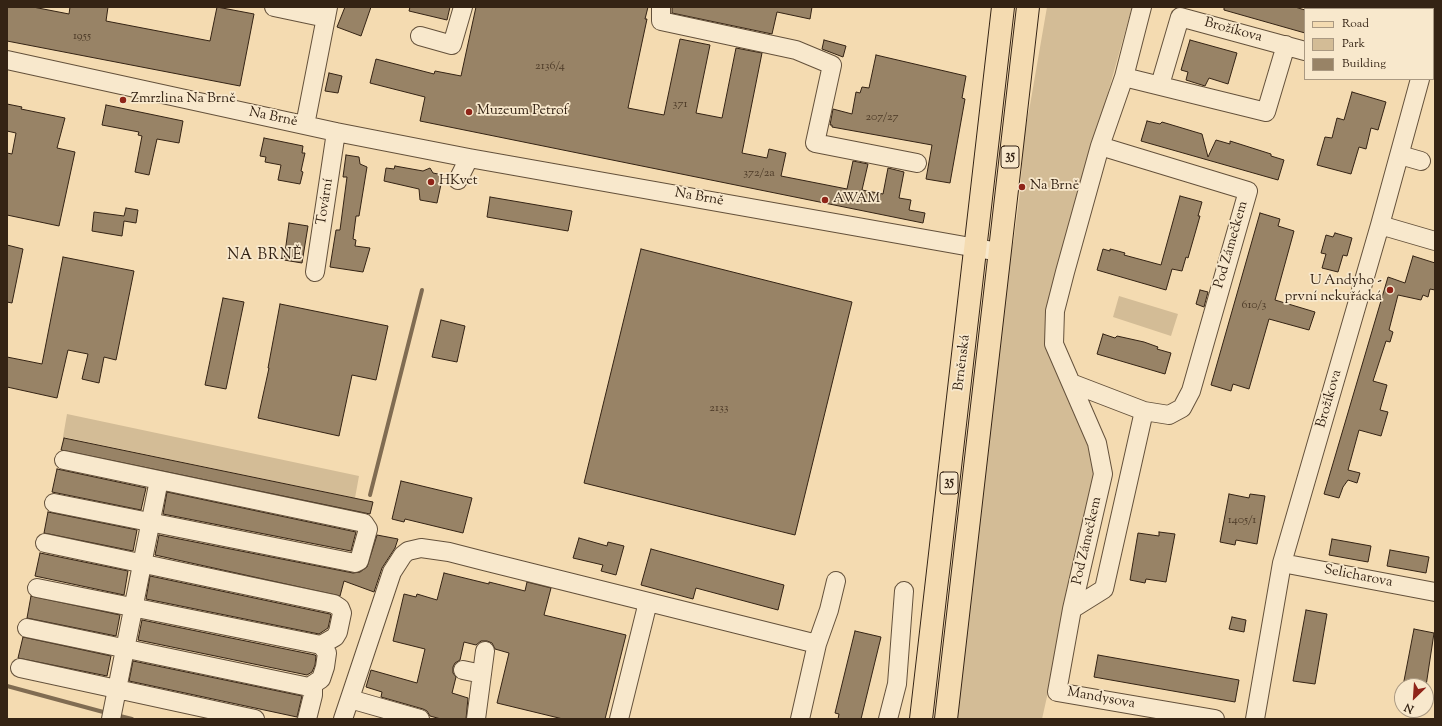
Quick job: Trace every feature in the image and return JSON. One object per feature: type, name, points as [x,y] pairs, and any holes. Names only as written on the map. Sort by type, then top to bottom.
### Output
[{"type":"main road","name":"Brněnská","points":[[921,719],[1003,7]]},
{"type":"main road","name":"Brněnská","points":[[946,719],[1028,7]]},
{"type":"street","points":[[274,7],[327,12],[305,125]]},
{"type":"street","points":[[420,36],[452,45],[463,7]]},
{"type":"street","points":[[661,7],[661,22],[796,50],[832,65],[815,143],[917,163]]},
{"type":"street","name":"Pod Zámečkem","points":[[1057,692],[1072,609],[1103,474],[1097,444],[1054,344],[1055,311],[1100,146],[1124,76],[1142,7]]},
{"type":"street","name":"Brožíkova","points":[[1160,86],[1180,17],[1304,51]]},
{"type":"street","points":[[1124,76],[1266,112],[1286,45]]},
{"type":"street","name":"Na Brně","points":[[7,60],[336,132],[469,158],[999,252]]},
{"type":"street","name":"Brožíkova","points":[[1255,719],[1282,563],[1400,155],[1415,80]]},
{"type":"street","name":"Tovární","points":[[315,272],[336,132]]},
{"type":"street","name":"Pod Zámečkem","points":[[1071,383],[1144,411],[1168,415],[1182,408],[1191,391],[1248,191],[1100,146]]},
{"type":"street","points":[[1400,155],[1421,161]]},
{"type":"street","points":[[458,180],[469,158]]},
{"type":"street","points":[[1380,225],[1435,241]]},
{"type":"street","name":"Pod Zámečkem","points":[[1072,609],[1104,589],[1144,411]]},
{"type":"street","points":[[54,503],[355,563],[359,561],[368,529],[364,523],[64,460]]},
{"type":"street","points":[[114,704],[159,480]]},
{"type":"street","points":[[37,588],[321,645],[335,637],[338,632],[342,613],[340,608],[334,604],[45,543]]},
{"type":"street","points":[[343,719],[392,572],[399,560],[408,551],[421,548],[448,552],[817,644]]},
{"type":"street","name":"Selicharova","points":[[1282,563],[1435,592]]},
{"type":"street","points":[[800,719],[817,644],[829,610],[836,581]]},
{"type":"street","points":[[888,719],[896,684],[904,591]]},
{"type":"street","points":[[619,719],[648,602]]},
{"type":"street","points":[[27,628],[309,687],[313,686],[321,679],[325,667],[327,653],[321,645]]},
{"type":"street","points":[[476,719],[485,651]]},
{"type":"street","points":[[20,668],[114,704],[255,719]]},
{"type":"street","points":[[463,670],[482,674]]},
{"type":"street","points":[[307,719],[313,695],[313,686]]},
{"type":"street","name":"Mandysova","points":[[1057,692],[1215,719]]},
{"type":"street","points":[[350,699],[420,719]]},
{"type":"green space","points":[[1047,7],[1132,7],[1045,318],[1049,350],[1094,456],[1092,496],[1042,719],[953,719],[1003,293],[1014,238],[1020,192],[1024,135]]},
{"type":"green space","points":[[1344,7],[1429,7],[1429,8]]},
{"type":"green space","points":[[1119,296],[1178,314],[1171,336],[1113,317]]},
{"type":"green space","points":[[67,414],[359,476],[355,498],[63,437]]},
{"type":"building","points":[[7,7],[33,7],[69,14],[70,7],[108,7],[106,21],[210,41],[217,7],[254,14],[240,86],[7,41]]},
{"type":"building","points":[[345,7],[371,7],[361,36],[337,27]]},
{"type":"building","points":[[410,7],[450,7],[447,20],[409,11]]},
{"type":"building","points":[[476,7],[648,7],[645,19],[647,19],[628,108],[664,115],[680,39],[710,45],[696,113],[722,118],[736,48],[762,53],[742,153],[767,158],[769,149],[786,153],[781,176],[847,189],[853,161],[868,164],[862,190],[883,194],[888,168],[904,172],[899,198],[911,200],[909,210],[925,213],[923,223],[420,121],[425,97],[370,83],[376,59],[434,74],[435,71],[461,76]]},
{"type":"building","points":[[672,7],[812,7],[810,19],[777,12],[772,34],[672,13]]},
{"type":"building","points":[[1224,7],[1295,7],[1304,10],[1304,33],[1224,10]]},
{"type":"building","points":[[824,40],[846,46],[843,57],[822,49]]},
{"type":"building","points":[[1190,40],[1237,53],[1228,84],[1209,78],[1205,86],[1186,80],[1188,72],[1181,70]]},
{"type":"building","points":[[876,55],[966,76],[962,98],[965,99],[950,183],[926,179],[932,145],[832,127],[832,125],[830,125],[833,109],[852,114],[856,92],[860,93],[862,87],[869,88]]},
{"type":"building","points":[[329,73],[342,76],[338,93],[325,91]]},
{"type":"building","points":[[1352,92],[1386,102],[1378,130],[1371,128],[1366,149],[1359,147],[1351,174],[1317,165],[1325,137],[1332,138],[1337,118],[1344,120]]},
{"type":"building","points":[[7,104],[22,107],[21,109],[65,118],[57,148],[75,152],[59,226],[7,215],[7,153],[12,154],[16,133],[7,131]]},
{"type":"building","points":[[106,105],[183,121],[179,143],[157,139],[149,175],[135,172],[142,136],[138,135],[139,132],[102,125]]},
{"type":"building","points":[[1147,121],[1160,124],[1162,122],[1202,134],[1208,157],[1216,140],[1230,144],[1230,141],[1271,154],[1271,156],[1284,160],[1278,180],[1141,141]]},
{"type":"building","points":[[264,138],[303,146],[302,153],[305,153],[300,184],[278,180],[281,165],[265,162],[266,157],[260,156]]},
{"type":"building","points":[[346,155],[359,157],[360,164],[367,167],[359,216],[356,216],[353,239],[356,240],[355,246],[370,248],[363,272],[330,267],[336,230],[340,230],[347,177],[343,177]]},
{"type":"building","points":[[395,166],[423,171],[430,168],[433,173],[443,175],[437,203],[420,200],[419,189],[384,181],[386,168],[394,169]]},
{"type":"building","points":[[1180,196],[1202,202],[1198,216],[1200,216],[1188,258],[1186,257],[1182,271],[1172,269],[1166,290],[1097,270],[1103,249],[1118,251],[1125,253],[1124,255],[1161,265]]},
{"type":"building","points":[[490,197],[572,211],[568,231],[487,217]]},
{"type":"building","points":[[126,208],[138,210],[136,223],[124,221],[122,236],[92,231],[94,212],[124,216]]},
{"type":"building","points":[[1260,213],[1280,219],[1278,226],[1294,231],[1275,300],[1315,312],[1309,330],[1269,319],[1249,389],[1233,384],[1231,391],[1211,385]]},
{"type":"building","points":[[289,223],[308,226],[302,263],[284,260]]},
{"type":"building","points":[[1335,233],[1352,238],[1347,256],[1343,255],[1338,272],[1322,268],[1326,254],[1321,253],[1326,235],[1333,237]]},
{"type":"building","points":[[7,245],[23,249],[12,303],[7,302]]},
{"type":"building","points":[[641,249],[852,302],[795,535],[584,483]]},
{"type":"building","points":[[1413,256],[1435,263],[1435,290],[1430,289],[1428,297],[1423,295],[1421,300],[1398,295],[1389,330],[1393,332],[1390,342],[1386,341],[1373,381],[1387,385],[1380,410],[1388,412],[1381,436],[1359,430],[1348,470],[1360,473],[1357,483],[1348,480],[1343,487],[1339,498],[1324,494],[1388,277],[1405,283]]},
{"type":"building","points":[[63,257],[134,271],[116,360],[104,357],[99,383],[82,379],[88,354],[68,350],[57,398],[7,387],[7,357],[42,364]]},
{"type":"building","points":[[1200,290],[1208,292],[1204,307],[1196,304]]},
{"type":"building","points":[[223,298],[244,302],[226,389],[205,385]]},
{"type":"building","points":[[280,304],[388,326],[376,380],[352,375],[339,436],[258,418],[269,368]]},
{"type":"building","points":[[441,320],[465,326],[457,362],[432,357]]},
{"type":"building","points":[[1103,334],[1115,338],[1117,336],[1144,342],[1158,347],[1157,349],[1171,353],[1165,374],[1097,354]]},
{"type":"building","points":[[64,438],[373,502],[370,514],[61,450]]},
{"type":"building","points":[[57,469],[146,488],[141,510],[52,492]]},
{"type":"building","points":[[401,481],[472,498],[463,533],[405,519],[404,522],[392,519]]},
{"type":"building","points":[[167,492],[356,532],[351,551],[163,514]]},
{"type":"building","points":[[1229,494],[1249,498],[1250,494],[1265,496],[1257,544],[1236,540],[1235,545],[1220,542]]},
{"type":"building","points":[[48,512],[137,530],[133,551],[44,533]]},
{"type":"building","points":[[1159,532],[1175,534],[1166,582],[1146,579],[1145,583],[1130,580],[1138,533],[1159,536]]},
{"type":"building","points":[[159,535],[353,573],[360,572],[367,567],[377,535],[398,539],[395,548],[382,568],[374,592],[344,581],[340,596],[155,555]]},
{"type":"building","points":[[579,538],[607,546],[608,542],[624,546],[616,575],[601,571],[603,565],[573,558]]},
{"type":"building","points":[[1332,539],[1371,546],[1368,562],[1329,555]]},
{"type":"building","points":[[651,549],[784,585],[778,610],[696,588],[693,599],[641,585]]},
{"type":"building","points":[[1390,550],[1429,557],[1426,573],[1387,566]]},
{"type":"building","points":[[40,553],[128,571],[124,595],[35,576]]},
{"type":"building","points":[[444,573],[525,591],[527,582],[551,588],[544,615],[626,635],[605,719],[563,719],[497,703],[509,653],[495,649],[492,643],[487,641],[481,641],[476,645],[464,642],[460,660],[455,663],[453,667],[453,673],[456,677],[452,693],[468,698],[466,719],[441,719],[430,716],[427,711],[423,709],[381,697],[382,692],[366,687],[371,670],[417,683],[425,649],[393,641],[404,594],[416,597],[417,594],[437,600]]},
{"type":"building","points":[[150,576],[330,614],[328,628],[319,634],[146,599]]},
{"type":"building","points":[[31,596],[120,615],[116,636],[27,618]]},
{"type":"building","points":[[1306,610],[1327,614],[1315,684],[1293,681]]},
{"type":"building","points":[[1232,617],[1246,620],[1244,632],[1229,629]]},
{"type":"building","points":[[142,620],[315,655],[315,665],[312,672],[307,675],[138,640]]},
{"type":"building","points":[[1414,629],[1434,633],[1427,678],[1405,678]]},
{"type":"building","points":[[855,631],[881,637],[861,719],[838,719],[839,714],[835,713]]},
{"type":"building","points":[[23,637],[111,656],[107,676],[18,658]]},
{"type":"building","points":[[1098,655],[1239,680],[1235,702],[1094,677]]},
{"type":"building","points":[[133,661],[302,696],[297,717],[129,681]]},
{"type":"waterway","points":[[370,495],[422,290]]},
{"type":"waterway","points":[[7,686],[107,713]]},
{"type":"waterway","points":[[116,715],[132,719]]},
{"type":"place","name":"Zmrzlina Na Brně","points":[[123,100]]},
{"type":"place","name":"Muzeum Petrof","points":[[469,112]]},
{"type":"place","name":"HKvet","points":[[431,182]]},
{"type":"place","name":"Na Brně","points":[[1022,187]]},
{"type":"place","name":"AWAM","points":[[825,200]]},
{"type":"place","name":"U Andyho - první nekuřácká","points":[[1390,290]]},
{"type":"district","name":"NA BRNĚ","points":[[265,256]]}]
